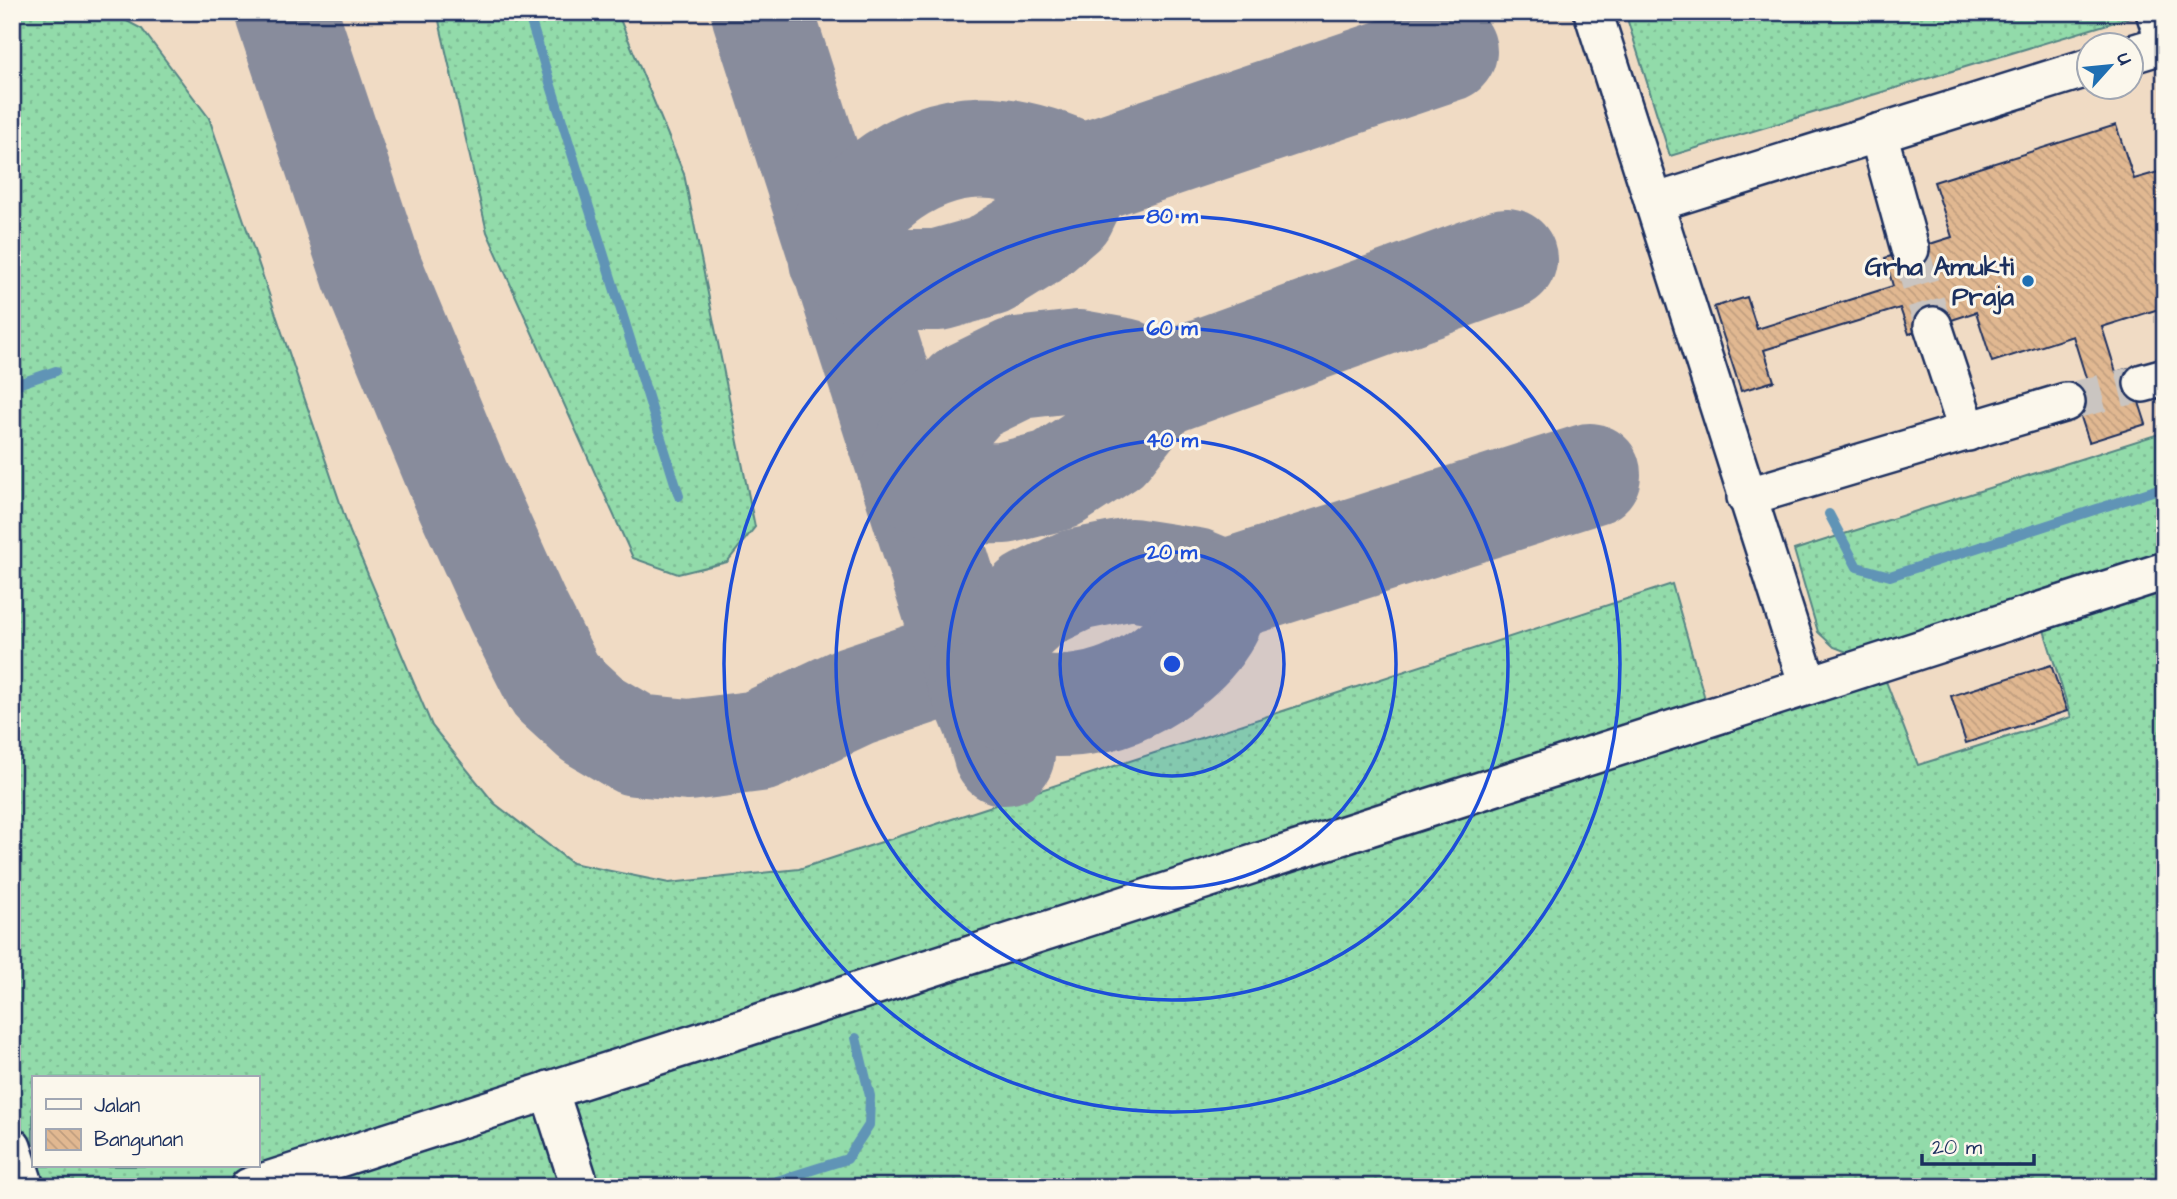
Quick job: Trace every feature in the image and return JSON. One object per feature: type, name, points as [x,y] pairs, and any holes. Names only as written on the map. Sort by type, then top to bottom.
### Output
[{"type":"lane","points":[[1592,12],[1808,685]]},
{"type":"lane","points":[[2146,49],[2165,43],[2155,12]]},
{"type":"lane","points":[[1654,203],[2076,71]]},
{"type":"lane","points":[[1878,133],[1910,249]]},
{"type":"lane","points":[[1933,326],[1968,432]]},
{"type":"lane","points":[[1746,497],[2066,402]]},
{"type":"lane","points":[[249,1187],[2165,571]]},
{"type":"lane","points":[[549,1090],[580,1187]]},
{"type":"lane","points":[[12,1147],[25,1187]]},
{"type":"shaded area","points":[[12,12],[2165,12],[2165,723],[1955,1139],[12,1187]]},
{"type":"green space","points":[[12,12],[110,12],[142,29],[209,118],[350,532],[432,726],[494,803],[572,863],[669,883],[799,869],[1672,584],[1716,737],[1884,676],[1918,765],[2071,717],[2043,627],[2165,588],[2165,1187],[12,1187]]},
{"type":"green space","points":[[437,12],[617,12],[684,174],[755,527],[727,562],[678,574],[633,558],[487,232]]},
{"type":"green space","points":[[1625,12],[2129,12],[2131,17],[2076,32],[1670,156]]},
{"type":"green space","points":[[2165,432],[2165,559],[1860,657],[1834,647],[1818,632],[1794,550]]},
{"type":"building","name":"Grha Amukti Praja","points":[[2116,125],[2134,179],[2165,170],[2165,252],[2158,254],[2165,276],[2165,307],[2102,327],[2116,372],[2128,368],[2146,424],[2089,442],[2071,386],[2087,381],[2073,336],[1992,362],[1976,312],[1909,334],[1900,308],[1764,350],[1774,381],[1741,391],[1714,307],[1747,297],[1757,329],[1893,286],[1885,258],[1952,237],[1934,182]]},
{"type":"building","points":[[2051,665],[2067,711],[1966,743],[1951,696]]},
{"type":"waterway","points":[[528,12],[679,496]]},
{"type":"waterway","points":[[12,386],[56,371]]},
{"type":"waterway","points":[[1829,514],[1857,567],[1890,576],[2165,487]]},
{"type":"waterway","points":[[758,1187],[847,1159],[869,1125],[870,1096],[856,1038]]},
{"type":"taxiway","points":[[286,12],[372,271],[461,486],[517,610],[555,685],[592,719],[636,745],[689,750],[759,741],[855,696],[969,658]]},
{"type":"taxiway","points":[[762,12],[969,658],[994,720],[1004,754]]},
{"type":"taxiway","points":[[1082,174],[1029,154],[1004,149],[955,150],[930,157],[906,168],[881,185],[851,212],[843,227],[840,260],[873,280],[938,280],[988,266],[1030,240],[1064,211],[1082,174],[1446,51]]},
{"type":"taxiway","points":[[1155,387],[1124,369],[1079,361],[1018,368],[967,393],[933,431],[911,477],[952,494],[1004,493],[1056,480],[1108,446],[1155,387],[1506,259]]},
{"type":"taxiway","points":[[983,693],[1007,700],[1054,706],[1098,702],[1119,695],[1141,685],[1185,652],[1207,625],[1224,591],[1590,474]]},
{"type":"taxiway","points":[[976,674],[1008,624],[1034,600],[1076,580],[1131,569],[1195,579],[1224,591]]},
{"type":"tunnel","points":[[1910,249],[1933,326]]},
{"type":"tunnel","points":[[2066,402],[2143,383]]},
{"type":"place","name":"Grha Amukti Praja","points":[[2028,281]]}]
